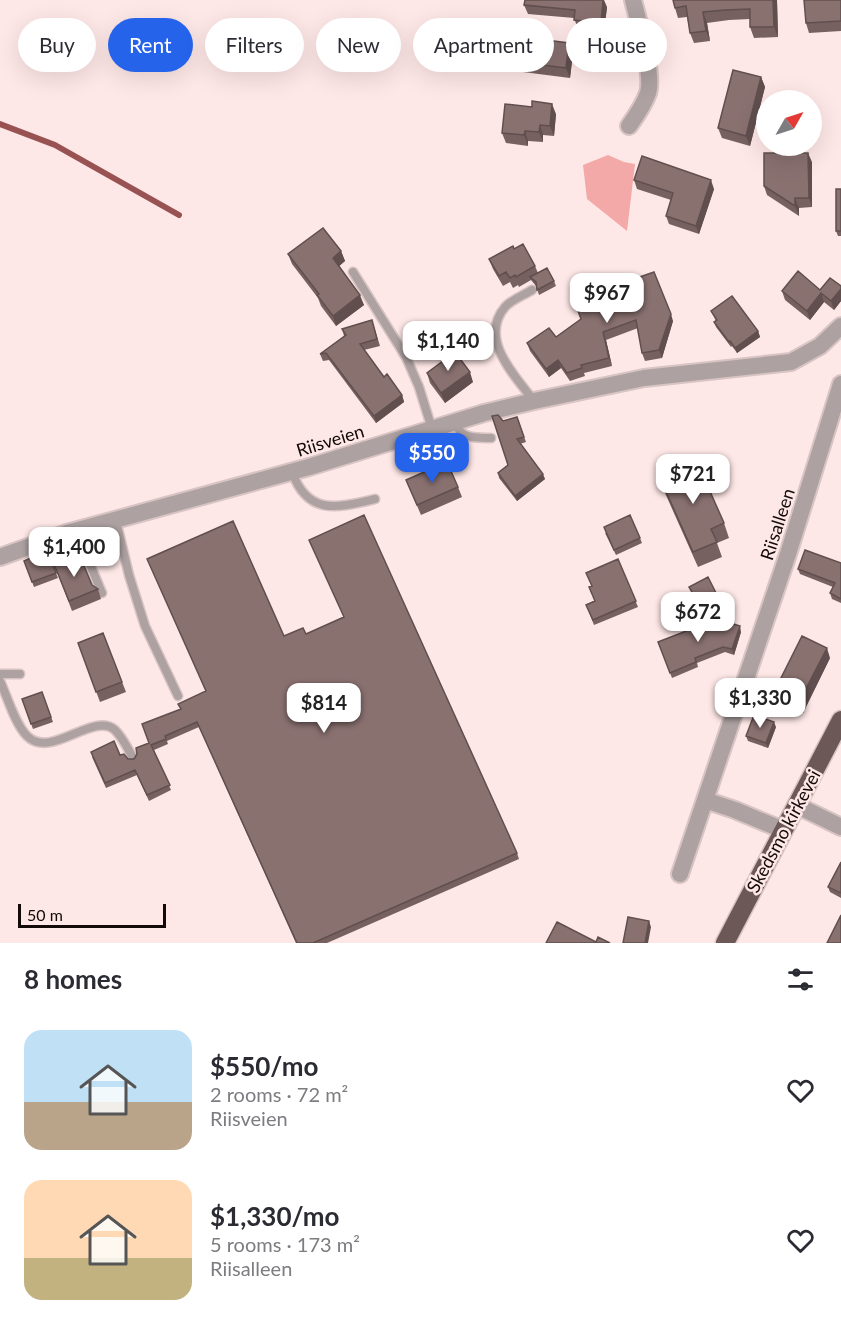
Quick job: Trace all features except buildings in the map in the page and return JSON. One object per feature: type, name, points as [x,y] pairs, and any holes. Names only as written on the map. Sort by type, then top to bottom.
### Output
[{"type":"highway","name":"Skedsmo kirkevei","points":[[725,943],[841,720]]},
{"type":"street","points":[[629,126],[649,91],[647,59],[633,0]]},
{"type":"street","name":"Riisveien","points":[[0,557],[76,531],[292,472],[454,422],[534,401],[644,378],[791,362],[819,346],[841,326]]},
{"type":"street","name":"Riisalleen","points":[[680,874],[788,554],[841,384]]},
{"type":"street","points":[[705,800],[783,830]]},
{"type":"street","points":[[796,805],[841,827]]},
{"type":"lane","points":[[353,272],[406,357],[419,387],[432,429]]},
{"type":"lane","points":[[532,290],[506,306],[498,318],[496,343],[506,363],[534,401]]},
{"type":"lane","points":[[454,422],[457,430],[463,435],[490,438]]},
{"type":"lane","points":[[292,472],[300,490],[308,499],[319,505],[348,506],[375,500]]},
{"type":"lane","points":[[116,521],[129,575],[145,626],[178,696]]},
{"type":"lane","points":[[76,531],[102,594]]},
{"type":"lane","points":[[0,674],[20,674]]},
{"type":"lane","points":[[0,681],[27,736],[45,743],[91,728],[106,726],[114,729],[133,758]]},
{"type":"shaded area","points":[[608,155],[635,164],[627,231],[587,199],[583,165]]},
{"type":"waterway","points":[[0,124],[55,145],[179,215]]}]
